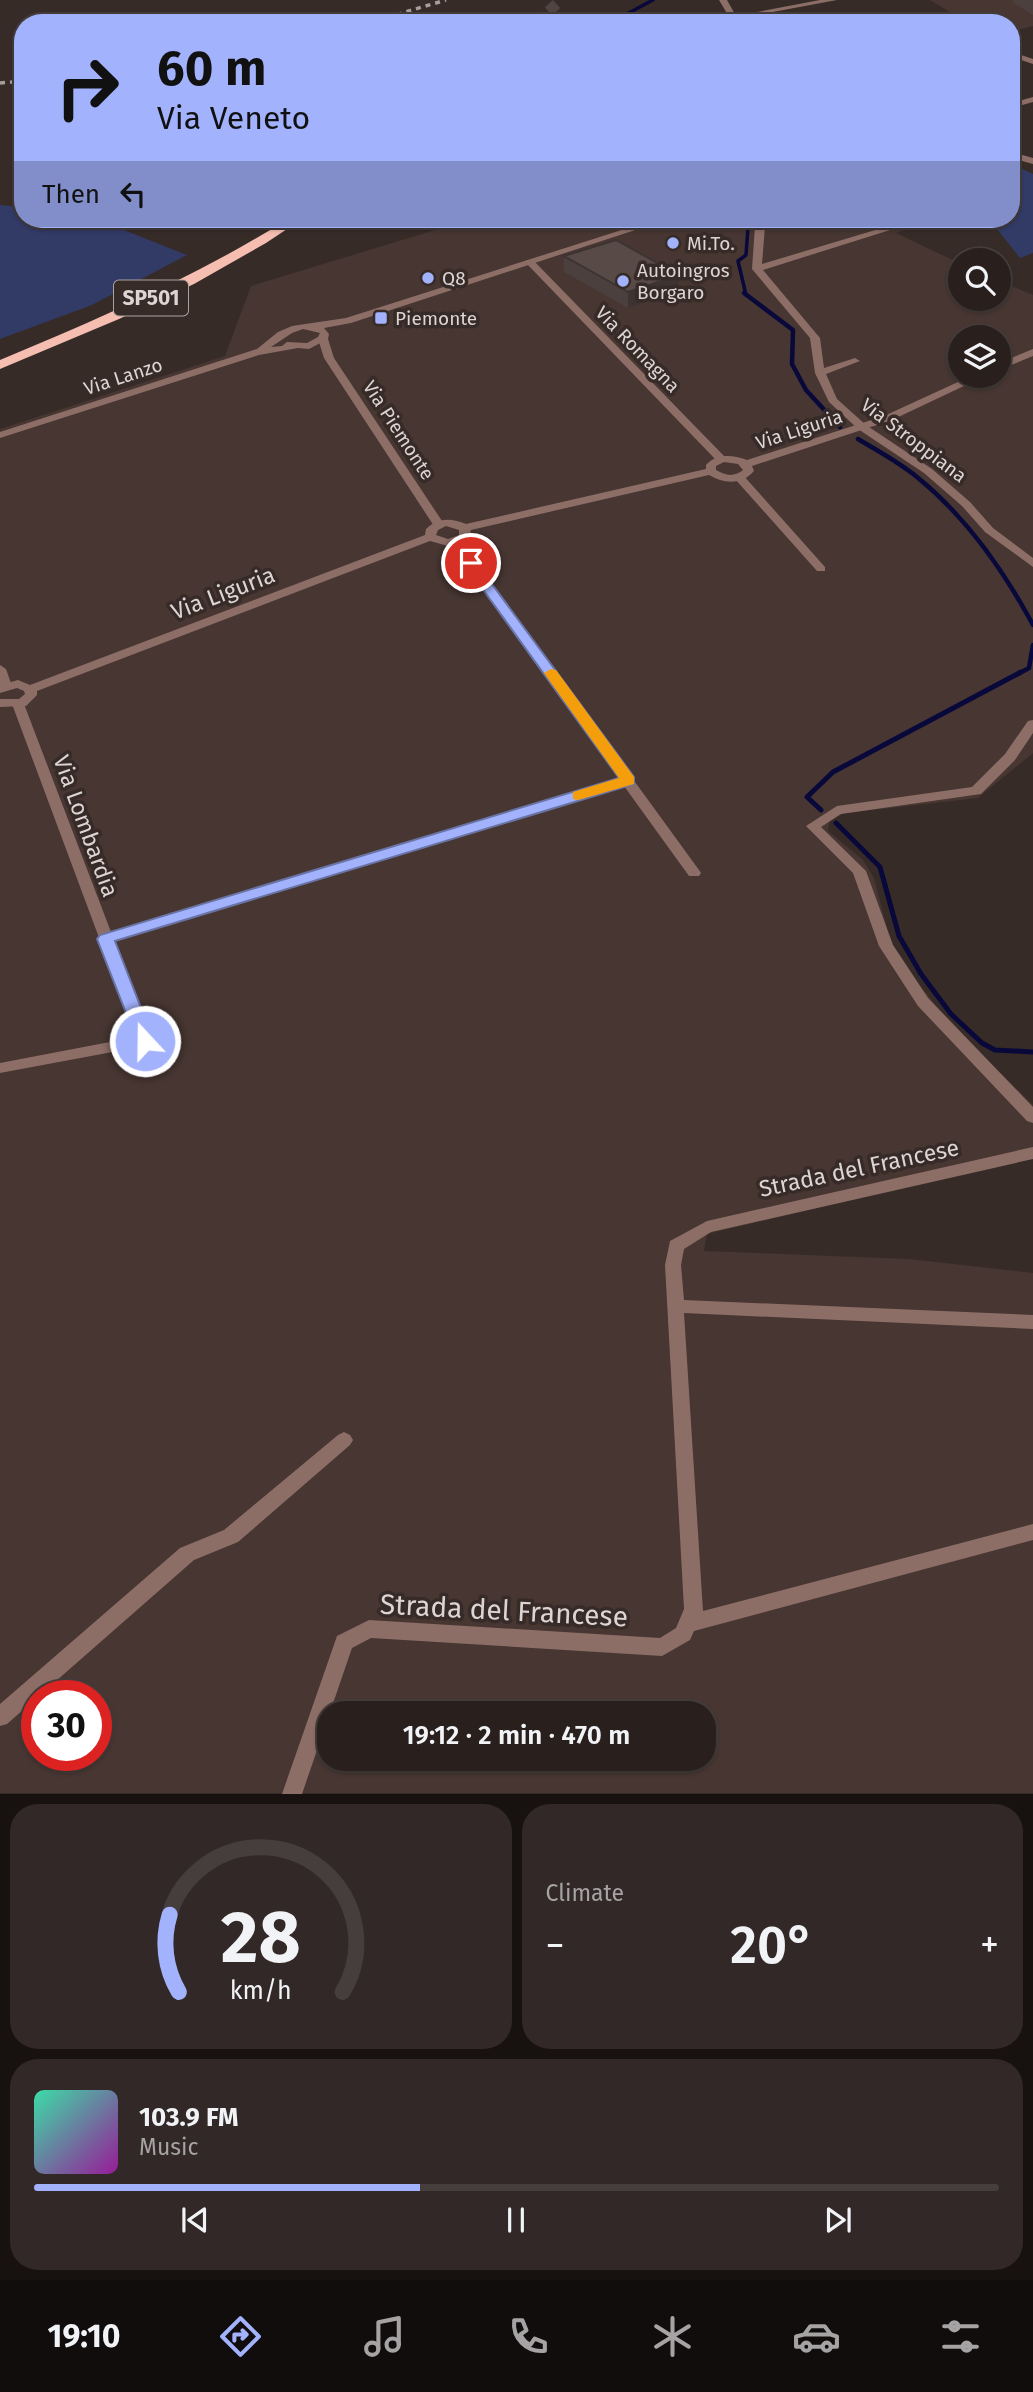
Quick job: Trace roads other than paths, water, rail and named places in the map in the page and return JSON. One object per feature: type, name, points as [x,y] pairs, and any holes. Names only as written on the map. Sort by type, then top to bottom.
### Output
[{"type":"highway","name":"SP501","points":[[0,354],[181,273],[261,228]]},
{"type":"highway","name":"SP501","points":[[0,365],[106,320],[191,279],[280,228]]},
{"type":"street","points":[[763,14],[833,0]]},
{"type":"street","points":[[314,327],[348,321],[636,228]]},
{"type":"street","points":[[760,228],[757,270],[892,228]]},
{"type":"street","name":"Via Romagna","points":[[530,262],[721,460]]},
{"type":"street","name":"Via Stroppiana","points":[[757,270],[815,338],[820,373],[833,400],[862,427],[928,471],[966,504],[989,530],[1033,564]]},
{"type":"street","points":[[314,327],[324,337],[348,321]]},
{"type":"street","name":"Via Lanzo","points":[[258,352],[280,337],[284,331],[294,327],[314,327]]},
{"type":"street","points":[[280,337],[284,343],[329,358]]},
{"type":"street","name":"Via Lanzo","points":[[0,435],[258,352],[299,347],[324,337]]},
{"type":"street","name":"Via Piemonte","points":[[324,337],[329,358],[438,524]]},
{"type":"street","points":[[1011,362],[1033,352]]},
{"type":"street","points":[[820,373],[855,361]]},
{"type":"street","name":"Via Liguria","points":[[746,464],[862,427],[952,388]]},
{"type":"street","points":[[465,527],[465,536],[455,542],[444,542],[431,537],[430,531],[438,524],[450,522],[465,527],[711,471],[725,478],[739,478],[749,471],[746,464],[738,460],[721,460],[711,466],[711,471]]},
{"type":"street","points":[[739,478],[821,569]]},
{"type":"street","name":"Via Liguria","points":[[30,689],[431,537]]},
{"type":"street","points":[[455,542],[694,873]]},
{"type":"street","points":[[0,669],[3,687],[18,684],[30,689],[29,698],[18,704],[0,703]]},
{"type":"street","name":"Via Lombardia","points":[[0,1068],[145,1041],[18,704]]},
{"type":"street","points":[[1033,724],[1010,757],[976,791],[837,810],[813,826],[859,871],[886,946],[916,992],[1033,1117]]},
{"type":"street","points":[[105,939],[629,780]]},
{"type":"street","name":"Strada del Francese","points":[[292,1794],[344,1642],[369,1629],[662,1647],[683,1634],[694,1609],[673,1265],[676,1246],[707,1227],[1033,1153]]},
{"type":"street","points":[[676,1306],[1033,1322]]},
{"type":"street","points":[[0,1717],[187,1554],[231,1536],[344,1440]]},
{"type":"street","name":"Strada del Francese","points":[[688,1624],[1033,1532]]},
{"type":"waterway","points":[[627,14],[653,0]]},
{"type":"waterway","points":[[746,294],[738,261],[746,255],[748,228]]},
{"type":"waterway","points":[[746,294],[793,330],[792,364],[806,390],[840,427]]},
{"type":"waterway","points":[[858,439],[910,472],[951,509],[982,545],[1033,625]]},
{"type":"waterway","points":[[1018,674],[1029,668],[1033,645]]},
{"type":"waterway","points":[[821,810],[807,797],[833,772],[1021,672]]},
{"type":"waterway","points":[[836,823],[880,867],[899,936],[921,974],[951,1014],[982,1043],[995,1050],[1033,1052]]},
{"type":"tunnel","points":[[546,14],[561,0]]},
{"type":"railway","points":[[399,14],[446,0]]},
{"type":"railway","points":[[0,83],[14,82]]},
{"type":"place","name":"Mi.To.","points":[[673,243]]},
{"type":"place","name":"Q8","points":[[428,278]]},
{"type":"place","name":"Autoingros Borgaro","points":[[623,281]]},
{"type":"place","name":"Piemonte","points":[[381,318]]}]
